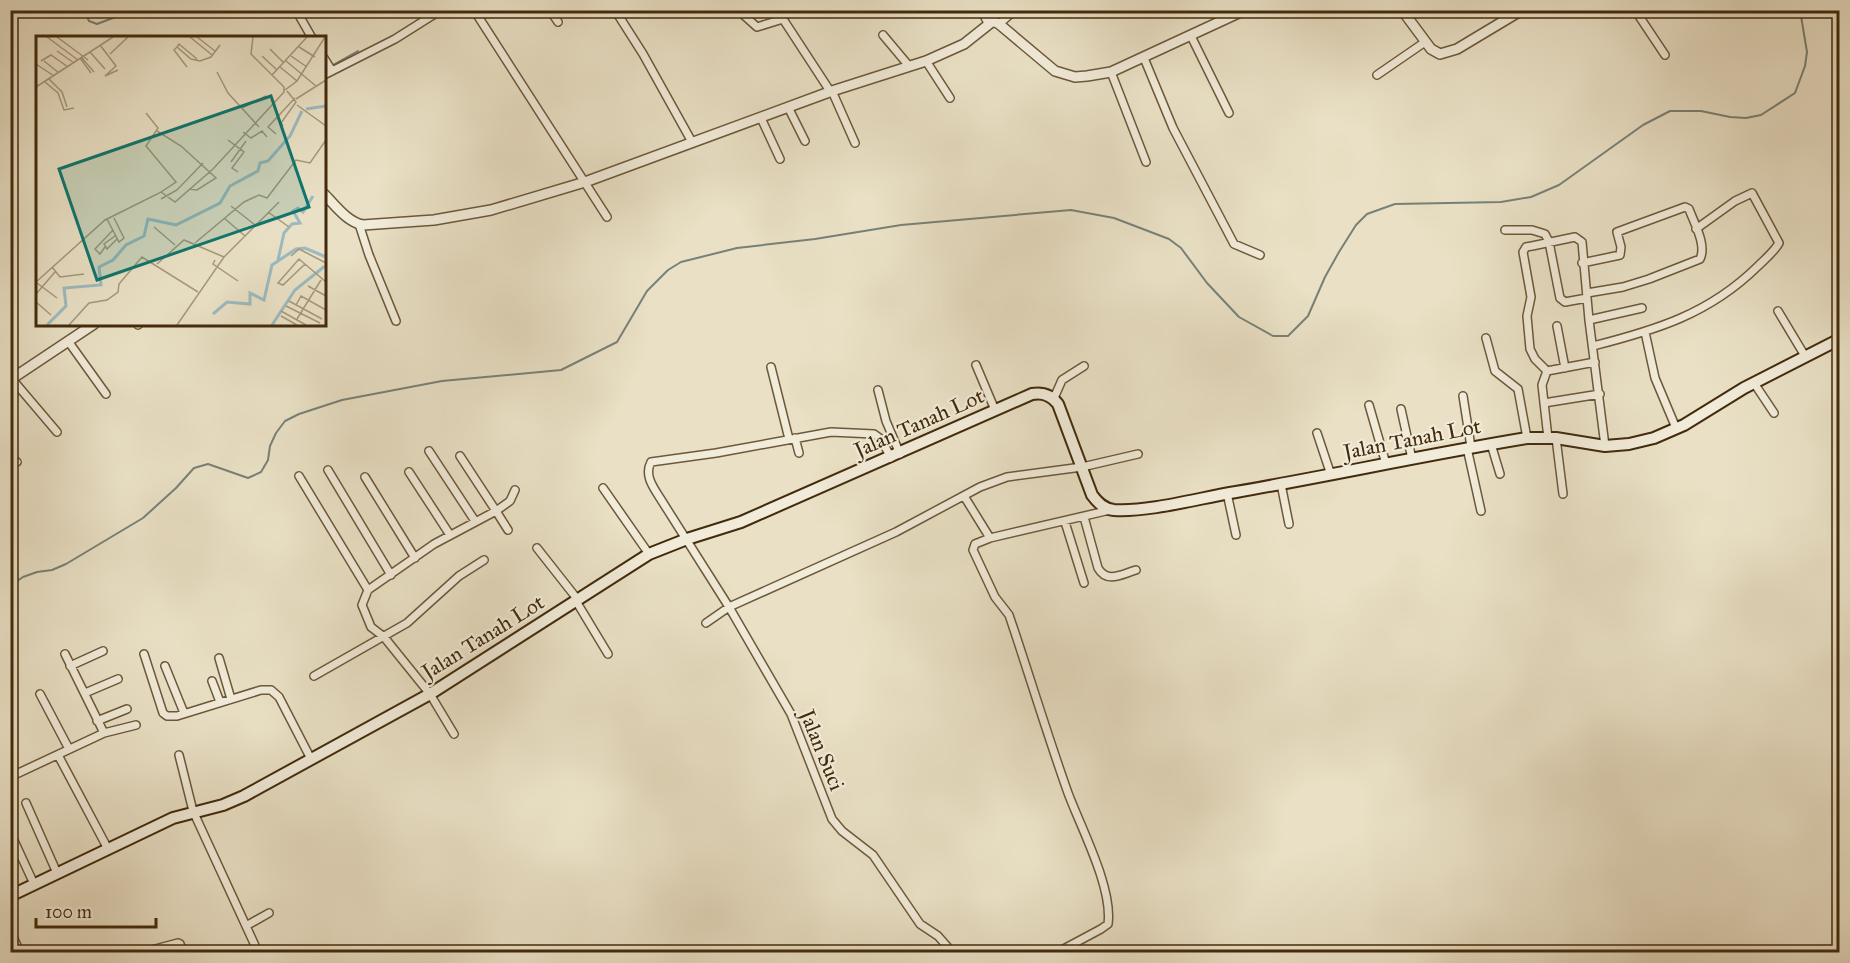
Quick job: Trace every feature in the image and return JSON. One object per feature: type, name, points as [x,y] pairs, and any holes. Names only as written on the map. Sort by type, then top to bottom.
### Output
[{"type":"main road","name":"Jalan Tanah Lot","points":[[1112,510],[1152,507],[1527,438],[1552,438],[1605,446],[1629,444],[1676,428],[1754,383],[1839,339]]},
{"type":"main road","name":"Jalan Tanah Lot","points":[[10,896],[164,822],[193,811],[229,803],[430,694],[649,554],[741,522],[1036,393],[1044,393],[1053,398]]},
{"type":"main road","points":[[1053,398],[1058,404],[1092,495],[1097,502],[1112,510]]},
{"type":"street","points":[[296,10],[311,36]]},
{"type":"street","points":[[326,74],[395,39],[441,10]]},
{"type":"street","points":[[474,10],[607,217]]},
{"type":"street","points":[[550,10],[558,22]]},
{"type":"street","points":[[615,10],[643,54],[692,141]]},
{"type":"street","points":[[738,10],[757,27],[783,19],[831,91],[855,144]]},
{"type":"street","points":[[981,10],[988,23]]},
{"type":"street","points":[[999,24],[1015,10]]},
{"type":"street","points":[[326,196],[345,215],[359,224],[434,220],[491,210],[761,118],[831,91],[926,61],[964,44],[993,21],[1040,60],[1063,75],[1087,76],[1111,72],[1245,10]]},
{"type":"street","points":[[1406,12],[1425,42],[1440,54],[1452,52],[1522,10]]},
{"type":"street","points":[[1635,10],[1665,55]]},
{"type":"street","points":[[883,35],[909,66]]},
{"type":"street","points":[[1191,36],[1229,113]]},
{"type":"street","points":[[1377,75],[1425,42]]},
{"type":"street","points":[[1144,58],[1173,128],[1234,244],[1260,255]]},
{"type":"street","points":[[326,61],[332,71]]},
{"type":"street","points":[[926,61],[950,98]]},
{"type":"street","points":[[1111,72],[1146,162]]},
{"type":"street","points":[[788,107],[805,141]]},
{"type":"street","points":[[761,118],[780,159]]},
{"type":"street","points":[[1593,346],[1666,325],[1722,297],[1744,280],[1779,243],[1752,193],[1735,201],[1696,229]]},
{"type":"street","points":[[1505,230],[1539,231],[1545,234],[1549,242],[1561,300],[1565,302],[1649,279],[1700,259],[1701,243],[1689,209],[1685,207],[1617,232],[1622,247],[1620,255],[1582,263]]},
{"type":"street","points":[[359,224],[396,321]]},
{"type":"street","points":[[1595,362],[1547,370],[1535,359],[1530,349],[1527,316],[1531,297],[1523,252],[1526,247],[1575,237],[1580,240],[1600,394],[1605,446]]},
{"type":"street","points":[[1589,320],[1642,308]]},
{"type":"street","points":[[1778,311],[1805,356]]},
{"type":"street","points":[[57,432],[11,379],[91,326]]},
{"type":"street","points":[[1557,326],[1565,368]]},
{"type":"street","points":[[1645,332],[1655,378],[1676,428]]},
{"type":"street","points":[[1486,338],[1495,371],[1518,389],[1527,438]]},
{"type":"street","points":[[68,341],[106,394]]},
{"type":"street","points":[[976,365],[995,410]]},
{"type":"street","points":[[1053,398],[1062,380],[1084,366]]},
{"type":"street","points":[[771,367],[792,439],[799,453]]},
{"type":"street","points":[[1547,370],[1542,385],[1544,403],[1563,494]]},
{"type":"street","points":[[1754,383],[1774,413]]},
{"type":"street","points":[[878,390],[896,456]]},
{"type":"street","points":[[1544,403],[1600,394]]},
{"type":"street","points":[[1463,396],[1469,448],[1481,510]]},
{"type":"street","points":[[1369,405],[1386,464]]},
{"type":"street","points":[[1401,408],[1412,459]]},
{"type":"street","points":[[792,439],[831,432],[874,434],[896,456]]},
{"type":"street","points":[[1317,433],[1331,475]]},
{"type":"street","name":"Jalan Suci","points":[[792,439],[651,462],[648,470],[650,480],[729,607],[791,714],[832,819],[842,831],[873,855],[920,924],[938,936],[952,952]]},
{"type":"street","points":[[1491,444],[1500,474]]},
{"type":"street","points":[[429,451],[475,521]]},
{"type":"street","points":[[706,623],[729,607],[896,532],[980,486],[1007,477],[1082,467],[1138,454]]},
{"type":"street","points":[[460,456],[508,530]]},
{"type":"street","points":[[328,470],[391,575]]},
{"type":"street","points":[[409,472],[450,535]]},
{"type":"street","points":[[299,476],[368,590]]},
{"type":"street","points":[[365,477],[415,558]]},
{"type":"street","points":[[1281,484],[1289,524]]},
{"type":"street","points":[[603,488],[649,554]]},
{"type":"street","points":[[454,734],[430,694],[384,637],[371,627],[362,608],[363,599],[368,590],[415,558],[510,501],[515,490]]},
{"type":"street","points":[[1227,493],[1236,535]]},
{"type":"street","points":[[964,496],[990,538]]},
{"type":"street","points":[[1058,952],[1108,924],[1105,889],[1068,793],[1009,615],[995,597],[973,550],[975,544],[990,538],[1112,510]]},
{"type":"street","points":[[1084,518],[1102,575],[1108,578],[1136,570]]},
{"type":"street","points":[[1065,522],[1084,583]]},
{"type":"street","points":[[537,548],[577,601],[608,654]]},
{"type":"street","points":[[314,676],[407,623],[459,576],[484,560]]},
{"type":"street","points":[[70,666],[102,651]]},
{"type":"street","points":[[65,654],[104,733]]},
{"type":"street","points":[[144,654],[163,713],[167,716],[177,716],[261,690],[274,692],[279,697],[311,759]]},
{"type":"street","points":[[219,658],[231,699]]},
{"type":"street","points":[[165,666],[184,713]]},
{"type":"street","points":[[85,693],[118,679]]},
{"type":"street","points":[[212,681],[220,702]]},
{"type":"street","points":[[40,694],[69,749]]},
{"type":"street","points":[[97,721],[127,709]]},
{"type":"street","points":[[10,777],[104,733],[136,725]]},
{"type":"street","points":[[58,755],[81,794],[108,849]]},
{"type":"street","points":[[179,755],[193,811],[246,926],[255,952]]},
{"type":"street","points":[[26,803],[57,873]]},
{"type":"street","points":[[10,832],[34,884]]},
{"type":"street","points":[[246,926],[269,913]]},
{"type":"street","points":[[10,931],[20,952]]},
{"type":"street","points":[[144,952],[162,950],[179,943],[183,952]]},
{"type":"waterway","points":[[84,10],[89,21],[97,24],[134,10]]},
{"type":"waterway","points":[[10,586],[23,577],[66,564],[143,518],[194,468],[208,464],[248,478],[261,472],[268,460],[270,446],[276,433],[285,421],[299,414],[342,400],[442,381],[561,370],[617,342],[647,291],[668,270],[681,262],[737,248],[815,239],[901,225],[1071,210],[1114,218],[1169,239],[1181,248],[1207,283],[1239,317],[1273,336],[1288,336],[1308,316],[1339,252],[1356,225],[1367,214],[1395,204],[1501,202],[1531,197],[1559,185],[1643,125],[1670,111],[1701,111],[1746,118],[1761,115],[1795,93],[1805,66],[1807,52],[1800,10]]},
{"type":"waterway","points":[[333,65],[358,51]]}]
